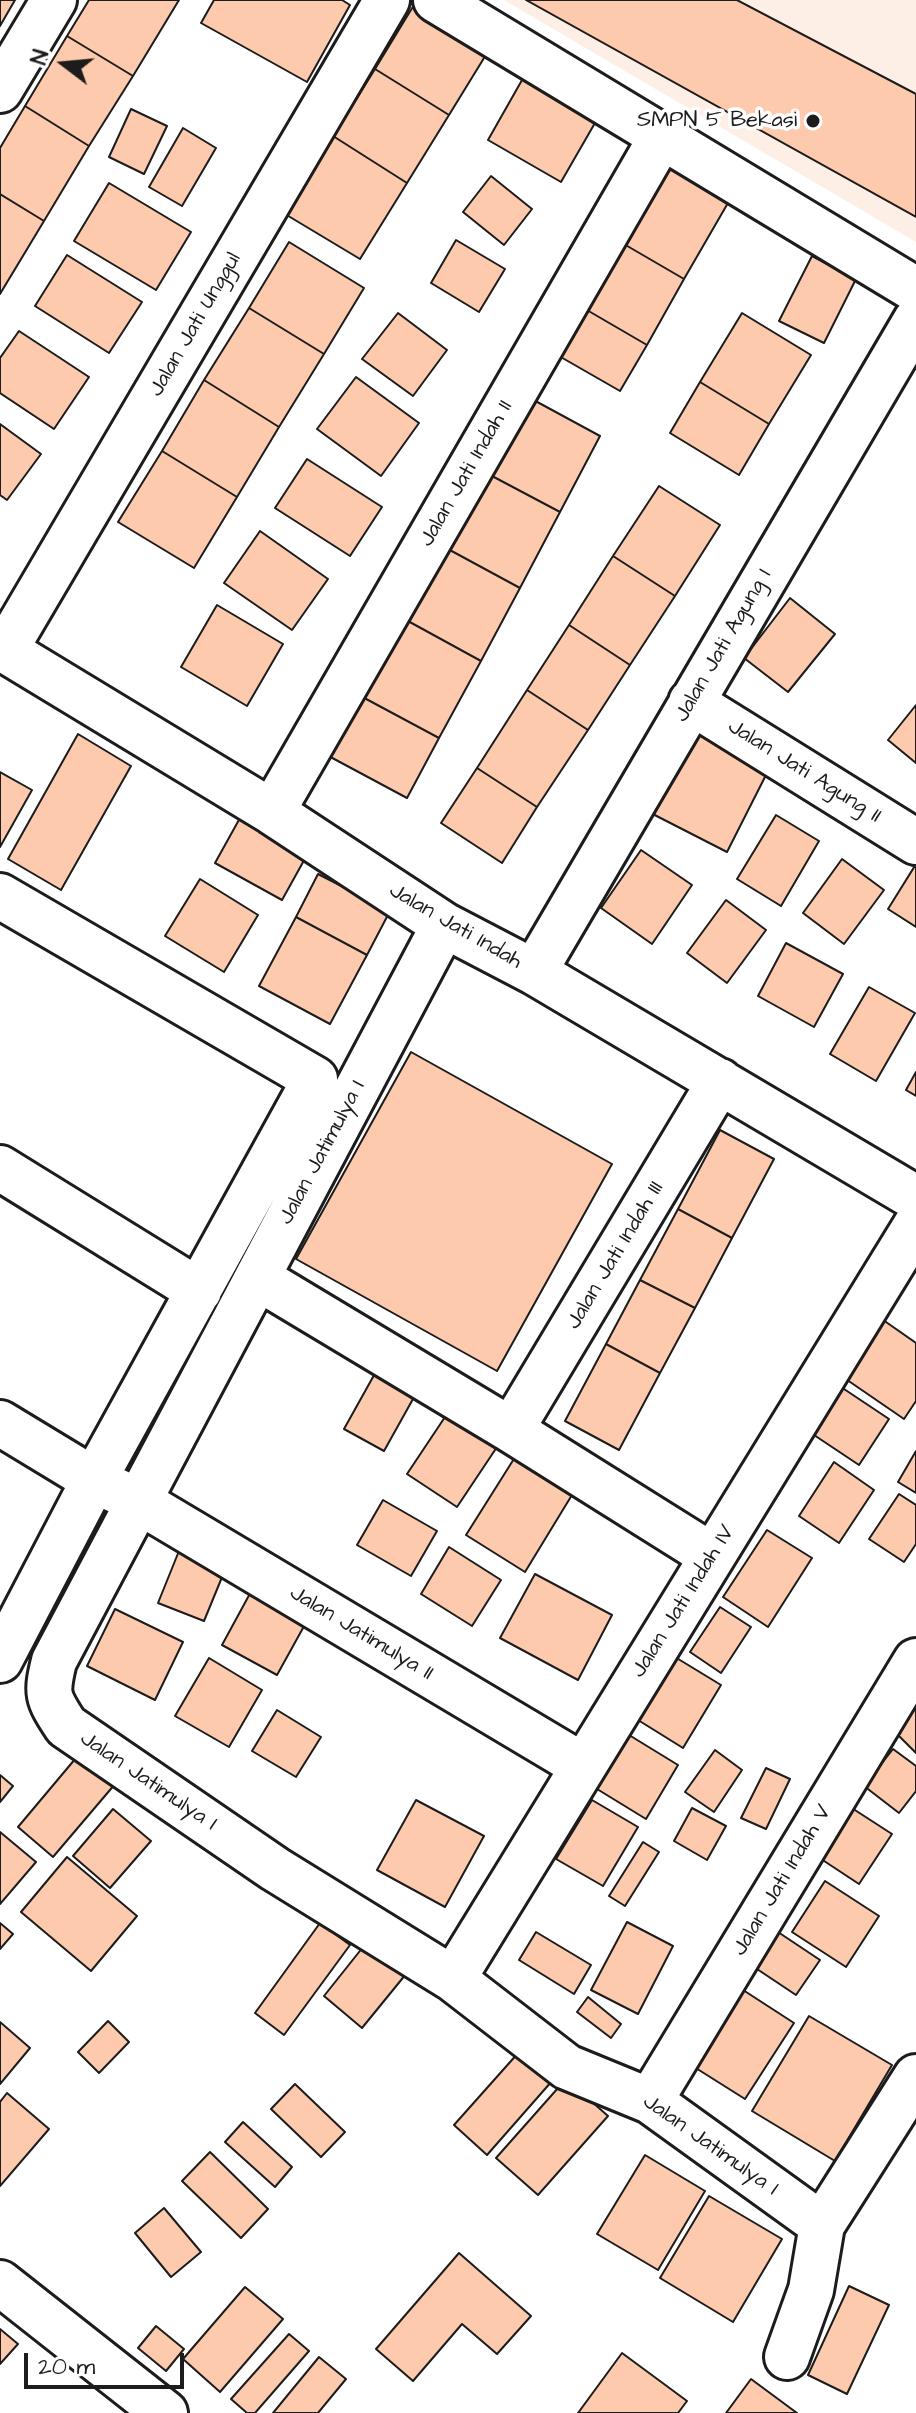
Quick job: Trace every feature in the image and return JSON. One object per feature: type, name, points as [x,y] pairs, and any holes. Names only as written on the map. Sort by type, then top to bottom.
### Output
[{"type":"street","points":[[0,90],[54,0]]},
{"type":"street","name":"Jalan Jati Unggul","points":[[2,648],[387,0]]},
{"type":"street","points":[[436,0],[916,290]]},
{"type":"street","name":"Jalan Jati Indah II","points":[[272,812],[662,136]]},
{"type":"street","name":"Jalan Jati Agung I","points":[[534,972],[916,320]]},
{"type":"street","name":"Jalan Jati Indah","points":[[2,648],[272,812],[444,925],[534,972],[916,1198]]},
{"type":"street","name":"Jalan Jati Agung II","points":[[691,702],[916,842]]},
{"type":"street","points":[[0,896],[315,1079],[94,1480],[0,1660]]},
{"type":"street","name":"Jalan Jatimulya I","points":[[444,925],[54,1661],[48,1688],[52,1705],[66,1726],[275,1869],[453,1979],[567,2067],[650,2101],[822,2225]]},
{"type":"street","name":"Jalan Jati Indah III","points":[[511,1430],[720,1081]]},
{"type":"street","points":[[0,1168],[199,1291]]},
{"type":"street","name":"Jalan Jati Indah IV","points":[[453,1979],[916,1225]]},
{"type":"street","points":[[258,1278],[511,1430],[712,1556]]},
{"type":"street","name":"Jalan Jatimulya II","points":[[0,1423],[94,1480],[140,1502],[583,1766]]},
{"type":"street","name":"Jalan Jati Indah V","points":[[650,2101],[916,1661]]},
{"type":"street","points":[[787,2357],[811,2290],[822,2225],[916,2077]]},
{"type":"street","points":[[0,2283],[165,2413]]},
{"type":"shaded area","name":"SMPN 5 Bekasi","points":[[504,0],[916,0],[916,242]]},
{"type":"building","points":[[0,0],[15,0],[0,26]]},
{"type":"building","points":[[89,0],[179,0],[133,76],[67,36]]},
{"type":"building","points":[[214,0],[342,0],[350,5],[307,82],[201,23]]},
{"type":"building","points":[[417,0],[492,45],[449,115],[375,69]]},
{"type":"building","name":"SMPN 5 Bekasi","points":[[526,0],[737,0],[916,94],[916,217]]},
{"type":"building","points":[[67,36],[133,76],[89,146],[25,106]]},
{"type":"building","points":[[375,69],[449,115],[407,183],[333,136]]},
{"type":"building","points":[[526,73],[599,116],[561,182],[488,140]]},
{"type":"building","points":[[25,106],[89,146],[44,221],[0,194],[0,148]]},
{"type":"building","points":[[131,109],[167,126],[144,174],[109,157]]},
{"type":"building","points":[[183,128],[216,148],[182,206],[149,187]]},
{"type":"building","points":[[333,136],[407,183],[360,259],[285,214]]},
{"type":"building","points":[[665,157],[732,196],[684,279],[617,240]]},
{"type":"building","points":[[491,176],[532,209],[504,245],[463,212]]},
{"type":"building","points":[[109,183],[191,232],[156,290],[74,241]]},
{"type":"building","points":[[0,194],[44,221],[0,294]]},
{"type":"building","points":[[456,240],[505,269],[479,312],[431,283]]},
{"type":"building","points":[[617,240],[684,279],[647,345],[580,306]]},
{"type":"building","points":[[289,242],[364,288],[324,354],[249,308]]},
{"type":"building","points":[[67,255],[142,302],[109,353],[35,306]]},
{"type":"building","points":[[812,256],[856,279],[824,343],[779,321]]},
{"type":"building","points":[[580,306],[647,345],[620,391],[552,352]]},
{"type":"building","points":[[249,308],[324,354],[279,427],[204,380]]},
{"type":"building","points":[[398,313],[447,350],[413,396],[362,359]]},
{"type":"building","points":[[742,313],[811,355],[769,424],[700,382]]},
{"type":"building","points":[[19,331],[89,377],[54,429],[0,393],[0,358]]},
{"type":"building","points":[[356,377],[419,423],[381,476],[317,429]]},
{"type":"building","points":[[204,380],[279,427],[237,497],[162,451]]},
{"type":"building","points":[[700,382],[769,424],[739,475],[670,433]]},
{"type":"building","points":[[517,391],[600,436],[560,512],[475,467]]},
{"type":"building","points":[[0,424],[41,454],[7,500],[0,495]]},
{"type":"building","points":[[162,451],[237,497],[194,568],[118,522]]},
{"type":"building","points":[[307,459],[382,507],[350,556],[275,508]]},
{"type":"building","points":[[475,467],[560,512],[520,588],[435,542]]},
{"type":"building","points":[[659,486],[720,525],[675,596],[613,556]]},
{"type":"building","points":[[260,531],[328,579],[292,630],[224,583]]},
{"type":"building","points":[[435,542],[520,588],[481,661],[397,615]]},
{"type":"building","points":[[613,556],[675,596],[630,665],[569,625]]},
{"type":"building","points":[[790,598],[835,634],[788,692],[744,658]]},
{"type":"building","points":[[217,605],[283,644],[247,706],[181,667]]},
{"type":"building","points":[[397,615],[481,661],[439,738],[355,693]]},
{"type":"building","points":[[569,625],[630,665],[588,730],[527,690]]},
{"type":"building","points":[[527,690],[588,730],[537,807],[477,768]]},
{"type":"building","points":[[355,693],[439,738],[407,798],[323,753]]},
{"type":"building","points":[[916,705],[916,763],[888,740]]},
{"type":"building","points":[[681,725],[768,771],[727,852],[639,807]]},
{"type":"building","points":[[78,734],[131,766],[61,890],[8,859]]},
{"type":"building","points":[[477,768],[537,807],[502,863],[441,823]]},
{"type":"building","points":[[0,772],[32,790],[0,847]]},
{"type":"building","points":[[776,815],[819,841],[781,906],[737,879]]},
{"type":"building","points":[[240,818],[307,855],[282,900],[215,863]]},
{"type":"building","points":[[641,850],[692,885],[652,944],[601,908]]},
{"type":"building","points":[[842,859],[884,890],[844,944],[803,913]]},
{"type":"building","points":[[916,864],[916,927],[888,909]]},
{"type":"building","points":[[318,874],[390,911],[367,955],[296,917]]},
{"type":"building","points":[[200,879],[258,915],[224,972],[165,936]]},
{"type":"building","points":[[726,900],[766,930],[727,983],[687,953]]},
{"type":"building","points":[[296,917],[367,955],[330,1024],[259,986]]},
{"type":"building","points":[[786,943],[843,974],[814,1027],[758,996]]},
{"type":"building","points":[[869,987],[915,1013],[876,1081],[830,1054]]},
{"type":"building","points":[[411,1052],[612,1164],[497,1371],[296,1259]]},
{"type":"building","points":[[916,1072],[916,1096],[906,1090]]},
{"type":"building","points":[[720,1130],[774,1159],[732,1238],[678,1209]]},
{"type":"building","points":[[678,1209],[732,1238],[695,1308],[640,1280]]},
{"type":"building","points":[[640,1280],[695,1308],[660,1373],[606,1344]]},
{"type":"building","points":[[876,1315],[916,1343],[916,1401],[904,1419],[837,1373]]},
{"type":"building","points":[[606,1344],[660,1373],[619,1450],[565,1421]]},
{"type":"building","points":[[378,1368],[418,1390],[384,1451],[344,1429]]},
{"type":"building","points":[[829,1379],[889,1419],[859,1465],[799,1425]]},
{"type":"building","points":[[449,1411],[499,1444],[457,1507],[407,1474]]},
{"type":"building","points":[[916,1451],[916,1493],[898,1482]]},
{"type":"building","points":[[517,1454],[575,1490],[525,1572],[466,1535]]},
{"type":"building","points":[[834,1462],[874,1490],[839,1543],[799,1516]]},
{"type":"building","points":[[899,1494],[916,1505],[916,1544],[904,1562],[869,1539]]},
{"type":"building","points":[[383,1500],[437,1531],[411,1576],[357,1545]]},
{"type":"building","points":[[767,1530],[812,1558],[768,1627],[723,1597]]},
{"type":"building","points":[[181,1546],[227,1565],[204,1621],[158,1603]]},
{"type":"building","points":[[449,1547],[501,1580],[472,1626],[421,1594]]},
{"type":"building","points":[[535,1574],[612,1615],[578,1680],[500,1638]]},
{"type":"building","points":[[253,1588],[308,1619],[277,1675],[222,1645]]},
{"type":"building","points":[[720,1607],[751,1627],[721,1673],[690,1652]]},
{"type":"building","points":[[115,1609],[183,1642],[155,1700],[87,1666]]},
{"type":"building","points":[[675,1657],[721,1685],[683,1748],[638,1720]]},
{"type":"building","points":[[209,1658],[262,1690],[229,1747],[175,1716]]},
{"type":"building","points":[[916,1700],[916,1753],[889,1726]]},
{"type":"building","points":[[277,1710],[321,1737],[296,1777],[252,1751]]},
{"type":"building","points":[[629,1735],[678,1765],[646,1819],[597,1789]]},
{"type":"building","points":[[86,1746],[121,1777],[53,1857],[18,1827]]},
{"type":"building","points":[[893,1749],[916,1766],[916,1791],[899,1813],[864,1786]]},
{"type":"building","points":[[715,1750],[742,1770],[714,1812],[685,1792]]},
{"type":"building","points":[[766,1768],[790,1779],[766,1829],[741,1818]]},
{"type":"building","points":[[0,1775],[13,1786],[0,1802]]},
{"type":"building","points":[[416,1800],[484,1836],[445,1907],[377,1870]]},
{"type":"building","points":[[592,1800],[638,1827],[603,1886],[556,1859]]},
{"type":"building","points":[[844,1803],[892,1834],[859,1884],[812,1853]]},
{"type":"building","points":[[692,1808],[726,1826],[707,1860],[674,1841]]},
{"type":"building","points":[[113,1809],[151,1841],[110,1888],[73,1856]]},
{"type":"building","points":[[0,1832],[36,1862],[0,1904]]},
{"type":"building","points":[[643,1842],[659,1852],[625,1906],[609,1896]]},
{"type":"building","points":[[67,1857],[137,1916],[91,1971],[21,1912]]},
{"type":"building","points":[[825,1881],[879,1916],[846,1967],[792,1932]]},
{"type":"building","points":[[627,1922],[673,1946],[638,2014],[591,1990]]},
{"type":"building","points":[[763,1922],[820,1960],[796,1995],[739,1957]]},
{"type":"building","points":[[0,1923],[13,1934],[0,1949]]},
{"type":"building","points":[[320,1923],[350,1945],[284,2035],[255,2013]]},
{"type":"building","points":[[536,1932],[591,1965],[574,1994],[519,1960]]},
{"type":"building","points":[[367,1942],[406,1974],[362,2028],[324,1996]]},
{"type":"building","points":[[740,1988],[794,2023],[745,2099],[691,2065]]},
{"type":"building","points":[[588,1997],[621,2024],[611,2038],[577,2012]]},
{"type":"building","points":[[809,2016],[892,2065],[835,2161],[752,2111]]},
{"type":"building","points":[[108,2021],[129,2042],[99,2073],[78,2052]]},
{"type":"building","points":[[0,2022],[30,2048],[0,2084]]},
{"type":"building","points":[[519,2052],[552,2081],[487,2155],[454,2125]]},
{"type":"building","points":[[566,2079],[608,2116],[538,2195],[496,2158]]},
{"type":"building","points":[[295,2084],[345,2132],[321,2157],[271,2109]]},
{"type":"building","points":[[7,2093],[49,2129],[0,2186],[0,2102]]},
{"type":"building","points":[[243,2122],[292,2167],[275,2187],[225,2142]]},
{"type":"building","points":[[210,2152],[268,2209],[241,2238],[182,2181]]},
{"type":"building","points":[[645,2155],[705,2191],[658,2270],[597,2234]]},
{"type":"building","points":[[709,2196],[782,2239],[733,2322],[660,2278]]},
{"type":"building","points":[[164,2208],[201,2252],[171,2277],[135,2233]]},
{"type":"building","points":[[459,2253],[531,2316],[497,2354],[462,2324],[413,2381],[376,2349]]},
{"type":"building","points":[[849,2286],[889,2305],[847,2394],[808,2375]]},
{"type":"building","points":[[245,2287],[283,2319],[220,2392],[183,2359]]},
{"type":"building","points":[[156,2326],[184,2349],[166,2371],[138,2348]]},
{"type":"building","points":[[0,2329],[18,2344],[0,2364]]},
{"type":"building","points":[[289,2334],[309,2351],[255,2413],[247,2413],[231,2399]]},
{"type":"building","points":[[622,2353],[687,2401],[678,2413],[578,2413]]},
{"type":"building","points":[[319,2357],[346,2379],[318,2413],[273,2413]]},
{"type":"building","points":[[751,2379],[797,2413],[726,2413]]},
{"type":"place","name":"SMPN 5 Bekasi","points":[[813,121]]}]
